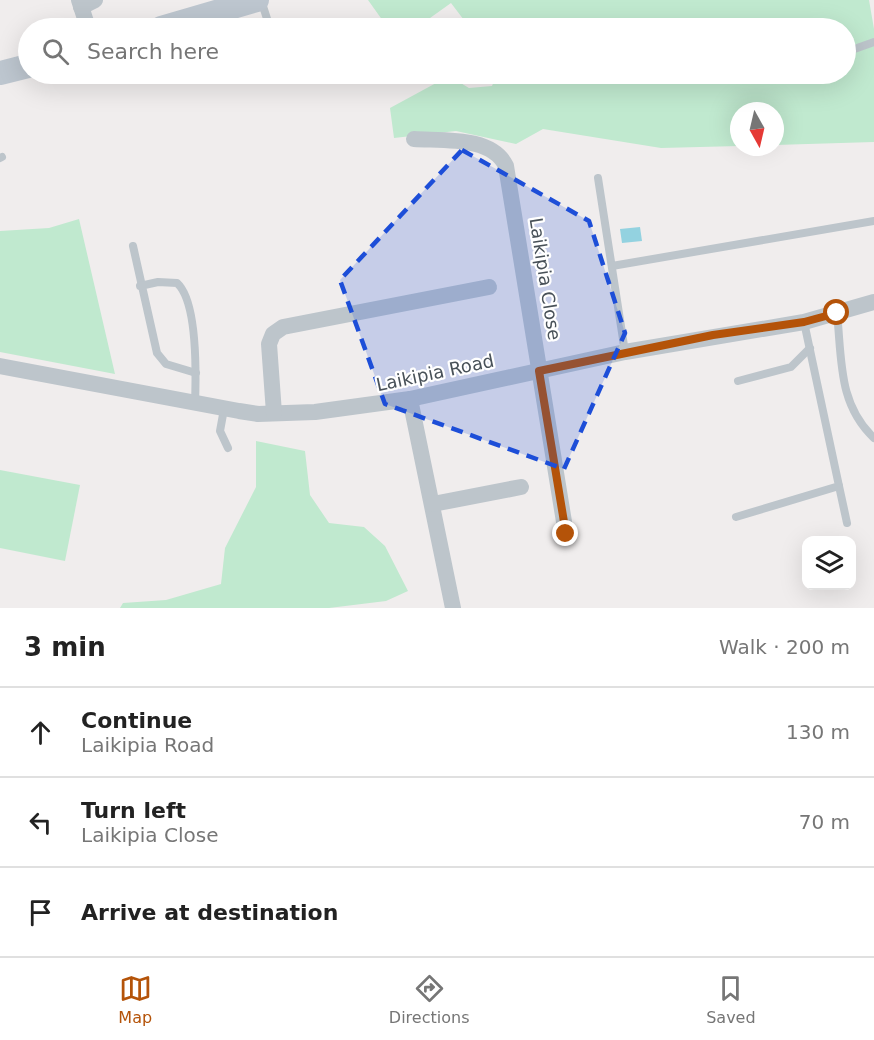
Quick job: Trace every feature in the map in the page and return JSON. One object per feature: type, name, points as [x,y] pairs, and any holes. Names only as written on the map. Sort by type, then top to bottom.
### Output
[{"type":"main road","points":[[193,18],[247,2]]},
{"type":"main road","points":[[0,73],[18,68]]},
{"type":"street","points":[[85,2],[87,18]]},
{"type":"street","name":"Laikipia Close","points":[[414,139],[478,145],[494,151],[504,161],[508,171],[566,534]]},
{"type":"street","points":[[274,413],[269,344],[273,334],[283,327],[489,287]]},
{"type":"street","name":"Laikipia Road","points":[[0,366],[224,409],[274,413],[315,412],[410,399],[625,352],[804,322],[874,302]]},
{"type":"street","points":[[410,399],[453,608]]},
{"type":"street","points":[[433,504],[520,487]]},
{"type":"lane","points":[[247,2],[261,18]]},
{"type":"lane","points":[[856,48],[874,42]]},
{"type":"lane","points":[[598,178],[625,352]]},
{"type":"lane","points":[[612,266],[874,221]]},
{"type":"lane","points":[[133,246],[140,286],[157,353],[166,364],[196,373]]},
{"type":"lane","points":[[140,286],[170,281],[182,287],[196,351],[195,404]]},
{"type":"lane","points":[[837,313],[847,400],[862,426],[874,438]]},
{"type":"lane","points":[[804,322],[847,523]]},
{"type":"lane","points":[[738,381],[791,367],[810,348]]},
{"type":"lane","points":[[224,409],[221,434],[228,448]]},
{"type":"lane","points":[[736,517],[839,486]]},
{"type":"highlighted area","points":[[462,150],[589,221],[625,333],[564,469],[385,404],[340,280]]},
{"type":"green space","points":[[368,0],[869,0],[874,29],[874,142],[784,145],[784,102],[730,102],[730,146],[661,148],[543,129],[516,144],[456,131],[394,138],[390,108],[434,84],[462,84],[469,88],[492,86],[493,84],[856,84],[856,18],[462,18],[451,3],[430,18],[381,18]]},
{"type":"green space","points":[[79,219],[115,374],[0,352],[0,231],[49,228]]},
{"type":"green space","points":[[256,441],[305,451],[310,495],[329,523],[364,527],[385,546],[408,591],[386,601],[329,608],[120,608],[123,603],[166,600],[221,584],[225,548],[256,487]]},
{"type":"green space","points":[[0,470],[80,485],[65,561],[0,548]]},
{"type":"water","points":[[640,227],[642,241],[622,243],[620,229]]},
{"type":"route","points":[[566,534],[539,371],[713,335],[804,322],[837,313]]}]
